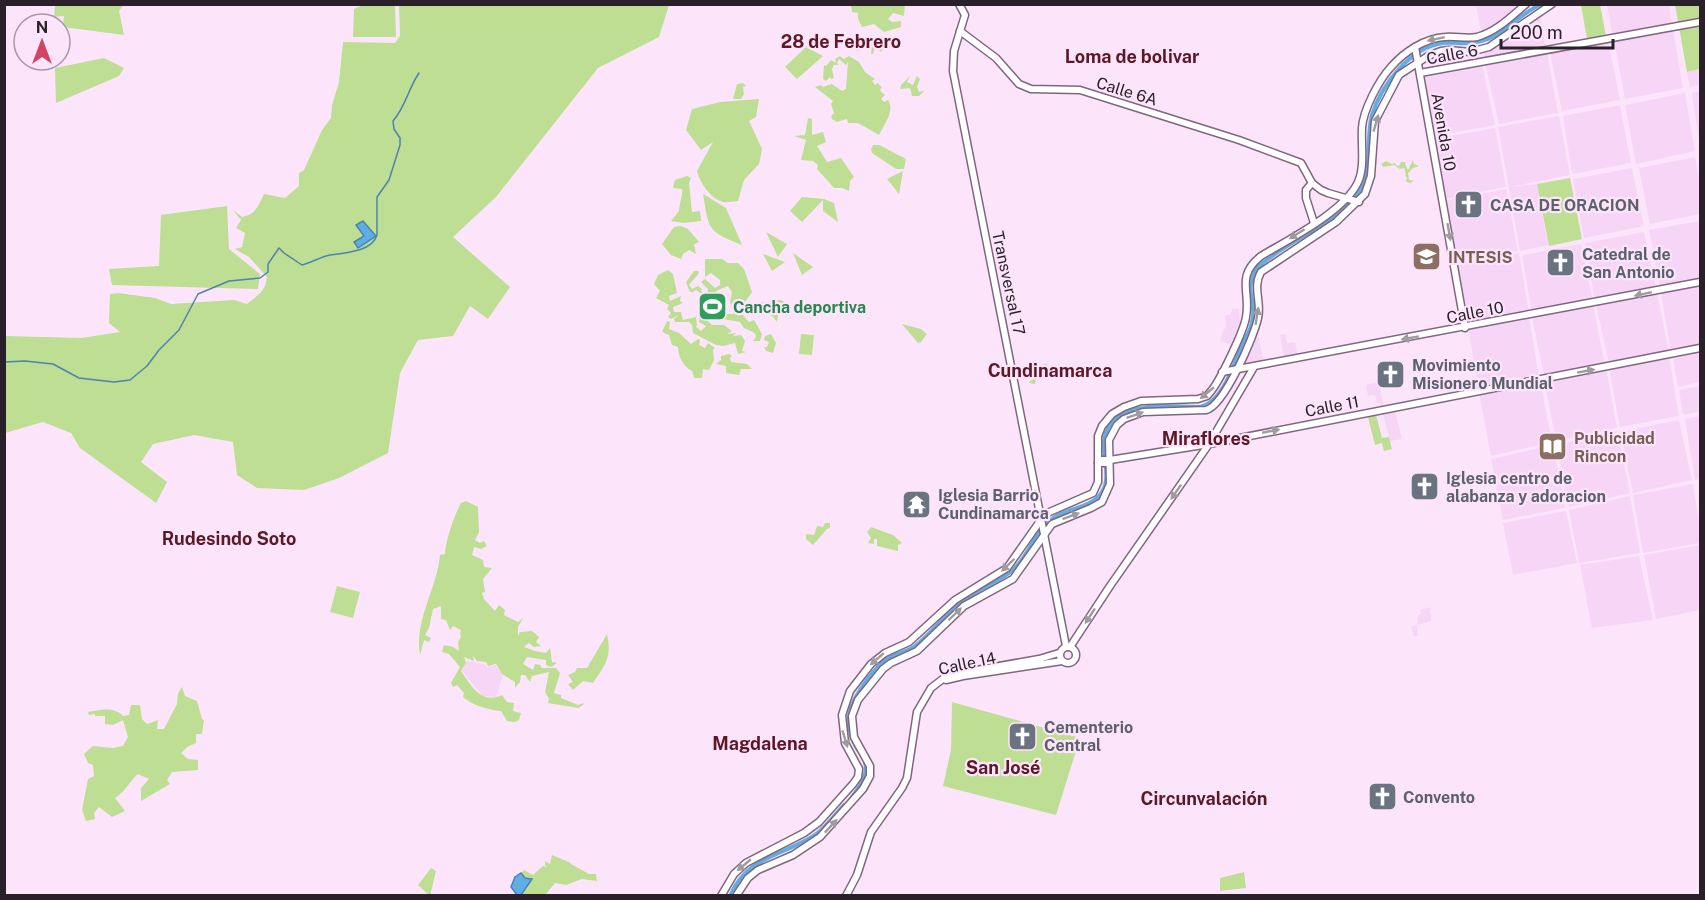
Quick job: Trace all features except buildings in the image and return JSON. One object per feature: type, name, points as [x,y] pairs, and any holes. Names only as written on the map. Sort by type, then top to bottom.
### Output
[{"type":"main road","name":"Transversal 17","points":[[959,4],[965,15],[954,51],[953,71],[1068,646]]},
{"type":"main road","points":[[721,896],[742,865],[755,856],[812,828],[856,780],[859,769],[845,743],[842,715],[850,691],[871,664],[885,652],[909,642],[955,600],[1007,568],[1050,511],[1093,493],[1098,485],[1110,435],[1124,419],[1143,412],[1210,409],[1215,406],[1224,394],[1258,318],[1256,284],[1261,272],[1342,217],[1352,200],[1360,176],[1363,124],[1368,107],[1390,68],[1415,48],[1430,40],[1443,37],[1479,36],[1499,26],[1526,4]]},
{"type":"main road","points":[[736,896],[748,878],[758,870],[794,855],[820,837],[864,789],[870,776],[870,766],[854,737],[852,716],[858,700],[875,678],[888,665],[921,649],[964,606],[1013,579],[1045,531],[1057,521],[1102,502],[1110,484],[1097,443],[1104,423],[1112,414],[1141,401],[1202,398],[1212,390],[1224,372],[1246,320],[1244,282],[1249,269],[1261,256],[1368,189],[1375,121],[1396,78],[1417,61],[1441,51],[1481,51],[1498,42],[1539,8],[1552,4]]},
{"type":"main road","name":"Calle 6","points":[[1420,73],[1701,22]]},
{"type":"main road","name":"Calle 6A","points":[[960,31],[996,58],[1012,79],[1030,89],[1080,90],[1208,129],[1300,163],[1312,183]]},
{"type":"main road","name":"Avenida 10","points":[[1415,48],[1465,328]]},
{"type":"main road","points":[[1314,223],[1306,198],[1306,190],[1312,183],[1328,194],[1352,200]]},
{"type":"main road","name":"Calle 10","points":[[1224,372],[1701,282]]},
{"type":"main road","name":"Calle 11","points":[[1104,462],[1209,444],[1701,348]]},
{"type":"main road","points":[[1068,646],[1076,653],[1074,660],[1068,663],[1062,661],[1059,653],[1068,646],[1209,444],[1254,367]]},
{"type":"main road","name":"Calle 14","points":[[934,685],[948,675],[1039,659],[1059,653]]},
{"type":"main road","name":"Calle 14","points":[[934,685],[963,676],[1062,661]]},
{"type":"main road","points":[[848,893],[857,875],[871,832],[907,778],[917,712],[926,694],[934,685]]},
{"type":"shaded area","points":[[1476,5],[1519,5],[1498,24],[1481,32]]},
{"type":"shaded area","points":[[1607,5],[1669,5],[1672,25],[1613,38]]},
{"type":"shaded area","points":[[1540,16],[1546,49],[1485,60],[1484,53]]},
{"type":"shaded area","points":[[1673,29],[1683,88],[1625,99],[1614,40]]},
{"type":"shaded area","points":[[1608,41],[1620,100],[1562,111],[1550,52]]},
{"type":"shaded area","points":[[1547,53],[1558,113],[1499,124],[1485,63]]},
{"type":"shaded area","points":[[1482,64],[1495,125],[1433,136],[1421,74]]},
{"type":"shaded area","points":[[1700,69],[1700,85],[1690,87],[1687,72]]},
{"type":"shaded area","points":[[1700,91],[1700,148],[1692,93]]},
{"type":"shaded area","points":[[1685,93],[1695,151],[1636,164],[1625,105]]},
{"type":"shaded area","points":[[1620,105],[1631,163],[1572,174],[1563,116]]},
{"type":"shaded area","points":[[1559,116],[1570,175],[1509,187],[1537,184],[1548,245],[1520,251],[1498,127]]},
{"type":"shaded area","points":[[1495,128],[1506,187],[1444,199],[1434,139]]},
{"type":"shaded area","points":[[1695,157],[1700,185],[1700,214],[1650,224],[1639,168]]},
{"type":"shaded area","points":[[1632,168],[1644,226],[1584,238],[1573,179]]},
{"type":"shaded area","points":[[1506,189],[1518,251],[1456,263],[1444,201]]},
{"type":"shaded area","points":[[1700,221],[1700,280],[1660,288],[1649,230]]},
{"type":"shaded area","points":[[1644,232],[1656,289],[1595,301],[1585,243]]},
{"type":"shaded area","points":[[1581,244],[1593,302],[1532,314],[1522,255]]},
{"type":"shaded area","points":[[1430,248],[1432,265],[1416,268],[1412,249]]},
{"type":"shaded area","points":[[1519,253],[1529,314],[1467,326],[1456,266]]},
{"type":"shaded area","points":[[1700,286],[1700,346],[1671,352],[1661,293]]},
{"type":"shaded area","points":[[1657,293],[1669,353],[1609,364],[1596,304]]},
{"type":"shaded area","points":[[1593,305],[1605,365],[1544,376],[1532,317]]},
{"type":"shaded area","points":[[1232,309],[1239,309],[1240,323],[1230,345],[1220,340],[1226,328],[1225,315],[1231,314]]},
{"type":"shaded area","points":[[1529,317],[1539,377],[1479,389],[1468,328]]},
{"type":"shaded area","points":[[1285,334],[1287,343],[1295,342],[1298,358],[1284,360],[1280,335]]},
{"type":"shaded area","points":[[1259,337],[1264,364],[1242,366],[1253,338]]},
{"type":"shaded area","points":[[1700,353],[1700,382],[1678,387],[1673,358]]},
{"type":"shaded area","points":[[1669,356],[1679,416],[1620,427],[1609,367]]},
{"type":"shaded area","points":[[1606,368],[1617,428],[1556,441],[1544,379]]},
{"type":"shaded area","points":[[1540,380],[1552,442],[1491,456],[1479,393]]},
{"type":"shaded area","points":[[1378,382],[1384,406],[1381,407],[1375,395],[1368,396],[1366,385]]},
{"type":"shaded area","points":[[1700,386],[1700,411],[1683,415],[1679,390]]},
{"type":"shaded area","points":[[1395,411],[1402,439],[1390,441],[1383,414]]},
{"type":"shaded area","points":[[1700,416],[1700,479],[1695,480],[1685,419]]},
{"type":"shaded area","points":[[1679,420],[1692,480],[1633,493],[1620,432]]},
{"type":"shaded area","points":[[1617,431],[1630,493],[1569,507],[1557,445]]},
{"type":"shaded area","points":[[1553,445],[1565,508],[1503,520],[1491,459]]},
{"type":"shaded area","points":[[1693,484],[1700,543],[1643,553],[1633,495]]},
{"type":"shaded area","points":[[1630,496],[1640,553],[1579,563],[1569,510]]},
{"type":"shaded area","points":[[1566,511],[1577,563],[1513,575],[1503,523]]},
{"type":"shaded area","points":[[1700,545],[1700,610],[1656,619],[1644,555]]},
{"type":"shaded area","points":[[1639,556],[1653,620],[1592,628],[1580,565]]},
{"type":"shaded area","points":[[1430,607],[1431,621],[1417,625],[1420,610]]},
{"type":"shaded area","points":[[1417,625],[1418,636],[1414,636],[1411,627]]},
{"type":"shaded area","points":[[467,661],[485,664],[487,667],[495,665],[503,675],[496,697],[483,696],[462,671]]},
{"type":"green space","points":[[55,5],[123,5],[119,11],[124,35],[72,28],[72,12],[54,12]]},
{"type":"green space","points":[[363,5],[395,5],[396,37],[353,37],[354,9]]},
{"type":"green space","points":[[399,5],[669,5],[659,37],[598,68],[496,197],[453,237],[510,287],[488,319],[470,306],[453,336],[418,340],[400,373],[388,453],[339,478],[304,490],[257,488],[237,475],[233,442],[194,435],[153,444],[141,462],[167,482],[156,503],[80,448],[71,433],[43,422],[5,433],[5,336],[81,338],[120,332],[109,323],[110,294],[155,298],[171,304],[234,300],[247,304],[261,292],[267,277],[249,257],[235,249],[242,247],[245,233],[236,228],[241,220],[233,210],[242,217],[247,216],[256,209],[264,194],[285,198],[299,186],[299,173],[304,170],[322,130],[331,118],[332,105],[339,82],[343,42],[395,43],[400,36]]},
{"type":"green space","points":[[851,5],[905,5],[904,16],[893,13],[888,19],[892,22],[901,21],[901,27],[884,32],[874,24],[862,27],[858,13],[852,12]]},
{"type":"green space","points":[[1581,5],[1600,5],[1606,36],[1587,39]]},
{"type":"green space","points":[[1675,5],[1700,5],[1700,69],[1687,72]]},
{"type":"green space","points":[[880,37],[881,41],[885,41],[884,48],[887,50],[883,49],[881,52],[875,47],[873,54],[871,54],[872,45],[870,47],[865,44],[862,47],[858,45],[860,50],[857,51],[849,41],[855,43],[861,40],[872,44],[876,41],[874,38]]},
{"type":"green space","points":[[806,47],[823,56],[797,79],[785,67]]},
{"type":"green space","points":[[840,56],[844,59],[849,56],[859,62],[865,72],[875,79],[872,81],[875,85],[878,83],[882,88],[881,92],[885,95],[881,99],[884,102],[888,100],[890,104],[890,113],[879,135],[858,123],[848,123],[847,119],[837,122],[832,119],[831,116],[834,113],[831,104],[833,101],[815,87],[832,84],[842,91],[846,89],[848,62],[846,65],[839,59],[837,63],[839,65],[834,65],[832,69],[834,78],[830,77],[826,81],[823,79],[824,65],[826,66],[831,60],[836,63],[835,59]]},
{"type":"green space","points":[[104,58],[124,68],[119,76],[56,103],[55,72],[72,72],[72,65]]},
{"type":"green space","points":[[910,76],[907,82],[913,85],[917,76],[920,79],[917,87],[919,92],[925,90],[919,96],[912,96],[910,88],[900,89]]},
{"type":"green space","points":[[743,83],[746,86],[743,87],[744,94],[741,99],[733,99],[737,84]]},
{"type":"green space","points":[[759,99],[756,117],[749,121],[762,149],[759,164],[744,180],[738,201],[723,202],[710,194],[698,176],[697,171],[713,142],[701,150],[686,130],[692,109],[720,102]]},
{"type":"green space","points":[[808,118],[812,119],[812,135],[823,132],[826,142],[817,146],[827,162],[841,158],[854,177],[850,181],[849,191],[834,188],[813,161],[801,160],[806,140],[794,136],[805,135]]},
{"type":"green space","points":[[873,145],[879,145],[906,159],[904,169],[896,169],[872,153]]},
{"type":"green space","points":[[1413,160],[1414,164],[1419,166],[1408,173],[1409,180],[1415,181],[1409,183],[1406,181],[1404,168],[1400,169],[1394,165],[1383,167],[1381,164],[1386,161],[1395,163],[1397,166],[1401,162],[1406,162],[1408,170]]},
{"type":"green space","points":[[903,171],[899,194],[887,179]]},
{"type":"green space","points":[[687,176],[691,178],[689,183],[692,212],[700,211],[701,221],[684,223],[671,221],[679,211],[682,195],[682,189],[673,188],[675,180]]},
{"type":"green space","points":[[1570,178],[1582,239],[1549,246],[1537,184]]},
{"type":"green space","points":[[703,194],[726,208],[742,245],[722,236],[712,228]]},
{"type":"green space","points":[[802,197],[824,199],[834,203],[838,222],[823,211],[823,200],[802,222],[790,211]]},
{"type":"green space","points":[[227,206],[229,249],[260,274],[258,289],[112,285],[109,269],[159,266],[161,215]]},
{"type":"green space","points":[[681,226],[688,229],[699,242],[694,244],[696,254],[689,250],[683,254],[681,259],[671,255],[662,244],[674,227]]},
{"type":"green space","points":[[766,232],[787,244],[778,257]]},
{"type":"green space","points":[[793,253],[813,267],[802,275]]},
{"type":"green space","points":[[763,254],[785,262],[772,271]]},
{"type":"green space","points":[[705,259],[722,259],[728,263],[738,263],[744,269],[752,292],[745,302],[741,300],[733,309],[730,302],[732,292],[728,286],[715,293],[720,299],[714,300],[720,304],[711,316],[704,310],[713,298],[707,295],[708,289],[701,282],[705,279],[715,288],[720,285],[720,280],[711,273],[705,277]]},
{"type":"green space","points":[[668,270],[673,274],[677,293],[669,296],[670,301],[681,296],[680,301],[683,303],[673,307],[674,312],[681,312],[683,320],[696,317],[696,327],[701,331],[706,326],[699,322],[700,314],[712,325],[724,325],[732,331],[727,334],[741,335],[745,341],[742,351],[746,352],[738,354],[735,343],[716,345],[693,333],[689,322],[675,322],[674,319],[679,315],[671,319],[668,317],[671,313],[667,309],[669,305],[656,298],[660,291],[654,284],[658,275]]},
{"type":"green space","points":[[694,271],[699,273],[689,285],[692,289],[698,286],[705,296],[696,290],[690,292],[686,282]]},
{"type":"green space","points":[[773,301],[785,302],[786,314],[782,312],[778,315],[777,322],[767,310],[757,308],[757,303],[763,302],[764,306],[768,306]]},
{"type":"green space","points":[[720,306],[727,314],[733,314],[734,311],[743,315],[749,322],[754,320],[762,334],[760,341],[753,341],[756,337],[755,333],[744,328],[740,322],[712,317]]},
{"type":"green space","points":[[667,321],[670,322],[669,329],[679,333],[691,344],[698,339],[700,340],[699,345],[705,348],[708,343],[715,348],[713,350],[714,360],[709,370],[703,369],[702,378],[694,378],[692,371],[682,361],[678,347],[672,345],[669,335],[662,332]]},
{"type":"green space","points":[[902,324],[921,329],[927,334],[918,343]]},
{"type":"green space","points":[[771,334],[776,343],[773,353],[766,351],[764,347],[767,347],[769,342],[764,340],[765,336]]},
{"type":"green space","points":[[801,334],[814,335],[812,355],[799,354]]},
{"type":"green space","points":[[729,354],[732,356],[731,362],[747,364],[752,369],[741,369],[739,375],[726,373],[726,366],[716,364],[721,360],[721,356]]},
{"type":"green space","points":[[1034,364],[1035,366],[1047,364],[1051,376],[1037,374],[1035,384],[1029,383],[1034,379],[1033,376],[1025,376],[1029,371],[1022,372],[1020,367]]},
{"type":"green space","points":[[1376,415],[1382,438],[1389,437],[1392,449],[1384,451],[1382,443],[1375,445],[1368,417]]},
{"type":"green space","points":[[466,501],[478,507],[479,532],[475,540],[480,543],[484,541],[487,546],[481,549],[474,547],[472,555],[483,560],[484,567],[492,568],[483,579],[484,599],[495,611],[499,605],[505,610],[504,615],[518,622],[523,618],[518,627],[518,636],[520,632],[532,631],[539,637],[536,642],[541,646],[534,647],[529,643],[524,647],[546,653],[550,648],[552,662],[557,663],[551,667],[546,665],[546,660],[527,657],[523,664],[533,670],[535,664],[542,668],[556,668],[560,673],[554,693],[578,705],[584,704],[578,708],[548,703],[549,699],[545,692],[549,672],[532,676],[530,682],[525,675],[521,675],[520,682],[515,688],[515,682],[502,674],[496,664],[488,666],[486,662],[477,661],[473,656],[474,661],[464,657],[466,663],[461,671],[483,696],[489,698],[502,695],[507,702],[514,703],[513,711],[521,713],[519,720],[507,721],[501,711],[480,707],[467,700],[457,685],[453,687],[451,683],[460,667],[449,654],[442,652],[444,645],[459,651],[458,642],[461,630],[453,626],[450,630],[446,620],[441,619],[441,606],[433,609],[425,635],[431,638],[429,642],[424,640],[420,655],[420,629],[440,555],[445,554],[456,514],[461,503]]},
{"type":"green space","points":[[825,523],[830,523],[830,528],[813,545],[806,539],[806,534],[814,535],[817,526],[823,527]]},
{"type":"green space","points":[[871,527],[893,535],[902,543],[898,545],[898,551],[877,546],[877,539],[874,539],[874,544],[868,543],[871,538],[867,532]]},
{"type":"green space","points":[[337,586],[360,592],[353,618],[330,612]]},
{"type":"green space","points":[[607,634],[609,649],[607,660],[601,671],[593,683],[583,681],[573,690],[568,684],[573,682],[568,675],[575,672],[577,668],[587,668]]},
{"type":"green space","points":[[182,687],[185,696],[197,701],[204,720],[202,734],[196,734],[196,743],[181,753],[188,759],[198,760],[198,770],[172,772],[167,780],[170,784],[141,801],[141,788],[149,779],[138,774],[115,798],[125,811],[112,817],[99,807],[94,813],[95,819],[86,821],[82,810],[88,779],[94,776],[93,765],[88,763],[84,754],[93,746],[113,748],[123,746],[128,737],[123,720],[113,725],[105,724],[105,716],[89,715],[88,712],[111,710],[123,716],[129,715],[131,705],[140,705],[142,719],[147,724],[158,720],[157,729],[164,729],[177,704],[178,693]]},
{"type":"green space","points":[[952,702],[1080,738],[1056,815],[943,786],[951,750]]},
{"type":"green space","points":[[552,855],[589,874],[596,874],[597,881],[582,879],[566,885],[555,883],[545,895],[522,895],[532,879],[525,878],[521,873],[524,870],[533,875],[543,866],[547,867],[545,861],[550,864]]},
{"type":"green space","points":[[431,868],[436,871],[430,896],[418,885]]},
{"type":"green space","points":[[1244,872],[1246,888],[1220,891],[1220,878]]},
{"type":"water","points":[[363,221],[376,236],[358,248],[354,242],[364,236],[356,225]]},
{"type":"water","points":[[521,873],[525,878],[532,879],[521,895],[517,895],[511,887],[515,877]]},
{"type":"waterway","points":[[858,750],[850,731],[849,714],[856,697],[869,677],[886,660],[914,647],[966,598],[1014,569],[1041,530],[1052,519],[1087,505],[1097,498],[1104,490],[1106,480],[1105,438],[1108,428],[1116,419],[1125,413],[1145,407],[1200,407],[1215,398],[1227,381],[1251,328],[1253,308],[1250,290],[1257,268],[1283,248],[1340,212],[1362,187],[1367,173],[1372,115],[1382,92],[1398,70],[1408,60],[1431,46],[1488,39],[1542,4]]},
{"type":"waterway","points":[[4,362],[25,361],[53,364],[79,378],[114,382],[130,380],[147,366],[179,330],[198,294],[229,281],[260,278],[268,272],[268,264],[279,248],[302,265],[326,256],[357,251],[370,245],[377,235],[377,197],[389,180],[400,145],[400,138],[394,129],[393,121],[419,73]]},
{"type":"waterway","points":[[850,800],[864,777],[865,762]]},
{"type":"waterway","points":[[730,896],[737,883],[756,865],[815,835],[844,805]]},
{"type":"place","name":"CASA DE ORACION","points":[[1469,205]]},
{"type":"place","name":"INTESIS","points":[[1427,257]]},
{"type":"place","name":"Catedral de San Antonio","points":[[1561,263]]},
{"type":"place","name":"Cancha deportiva","points":[[712,307]]},
{"type":"place","name":"Movimiento Misionero Mundial","points":[[1391,374]]},
{"type":"place","name":"Publicidad Rincon","points":[[1553,447]]},
{"type":"place","name":"Iglesia centro de alabanza y adoracion","points":[[1425,487]]},
{"type":"place","name":"Iglesia Barrio Cundinamarca","points":[[917,504]]},
{"type":"place","name":"Cementerio Central","points":[[1023,736]]},
{"type":"place","name":"Convento","points":[[1382,797]]},
{"type":"district","name":"28 de Febrero","points":[[841,42]]},
{"type":"district","name":"Loma de bolivar","points":[[1132,57]]},
{"type":"district","name":"Cundinamarca","points":[[1050,371]]},
{"type":"district","name":"Miraflores","points":[[1206,439]]},
{"type":"district","name":"Rudesindo Soto","points":[[229,539]]},
{"type":"district","name":"Magdalena","points":[[760,744]]},
{"type":"district","name":"San José","points":[[1003,768]]},
{"type":"district","name":"Circunvalación","points":[[1204,799]]}]
